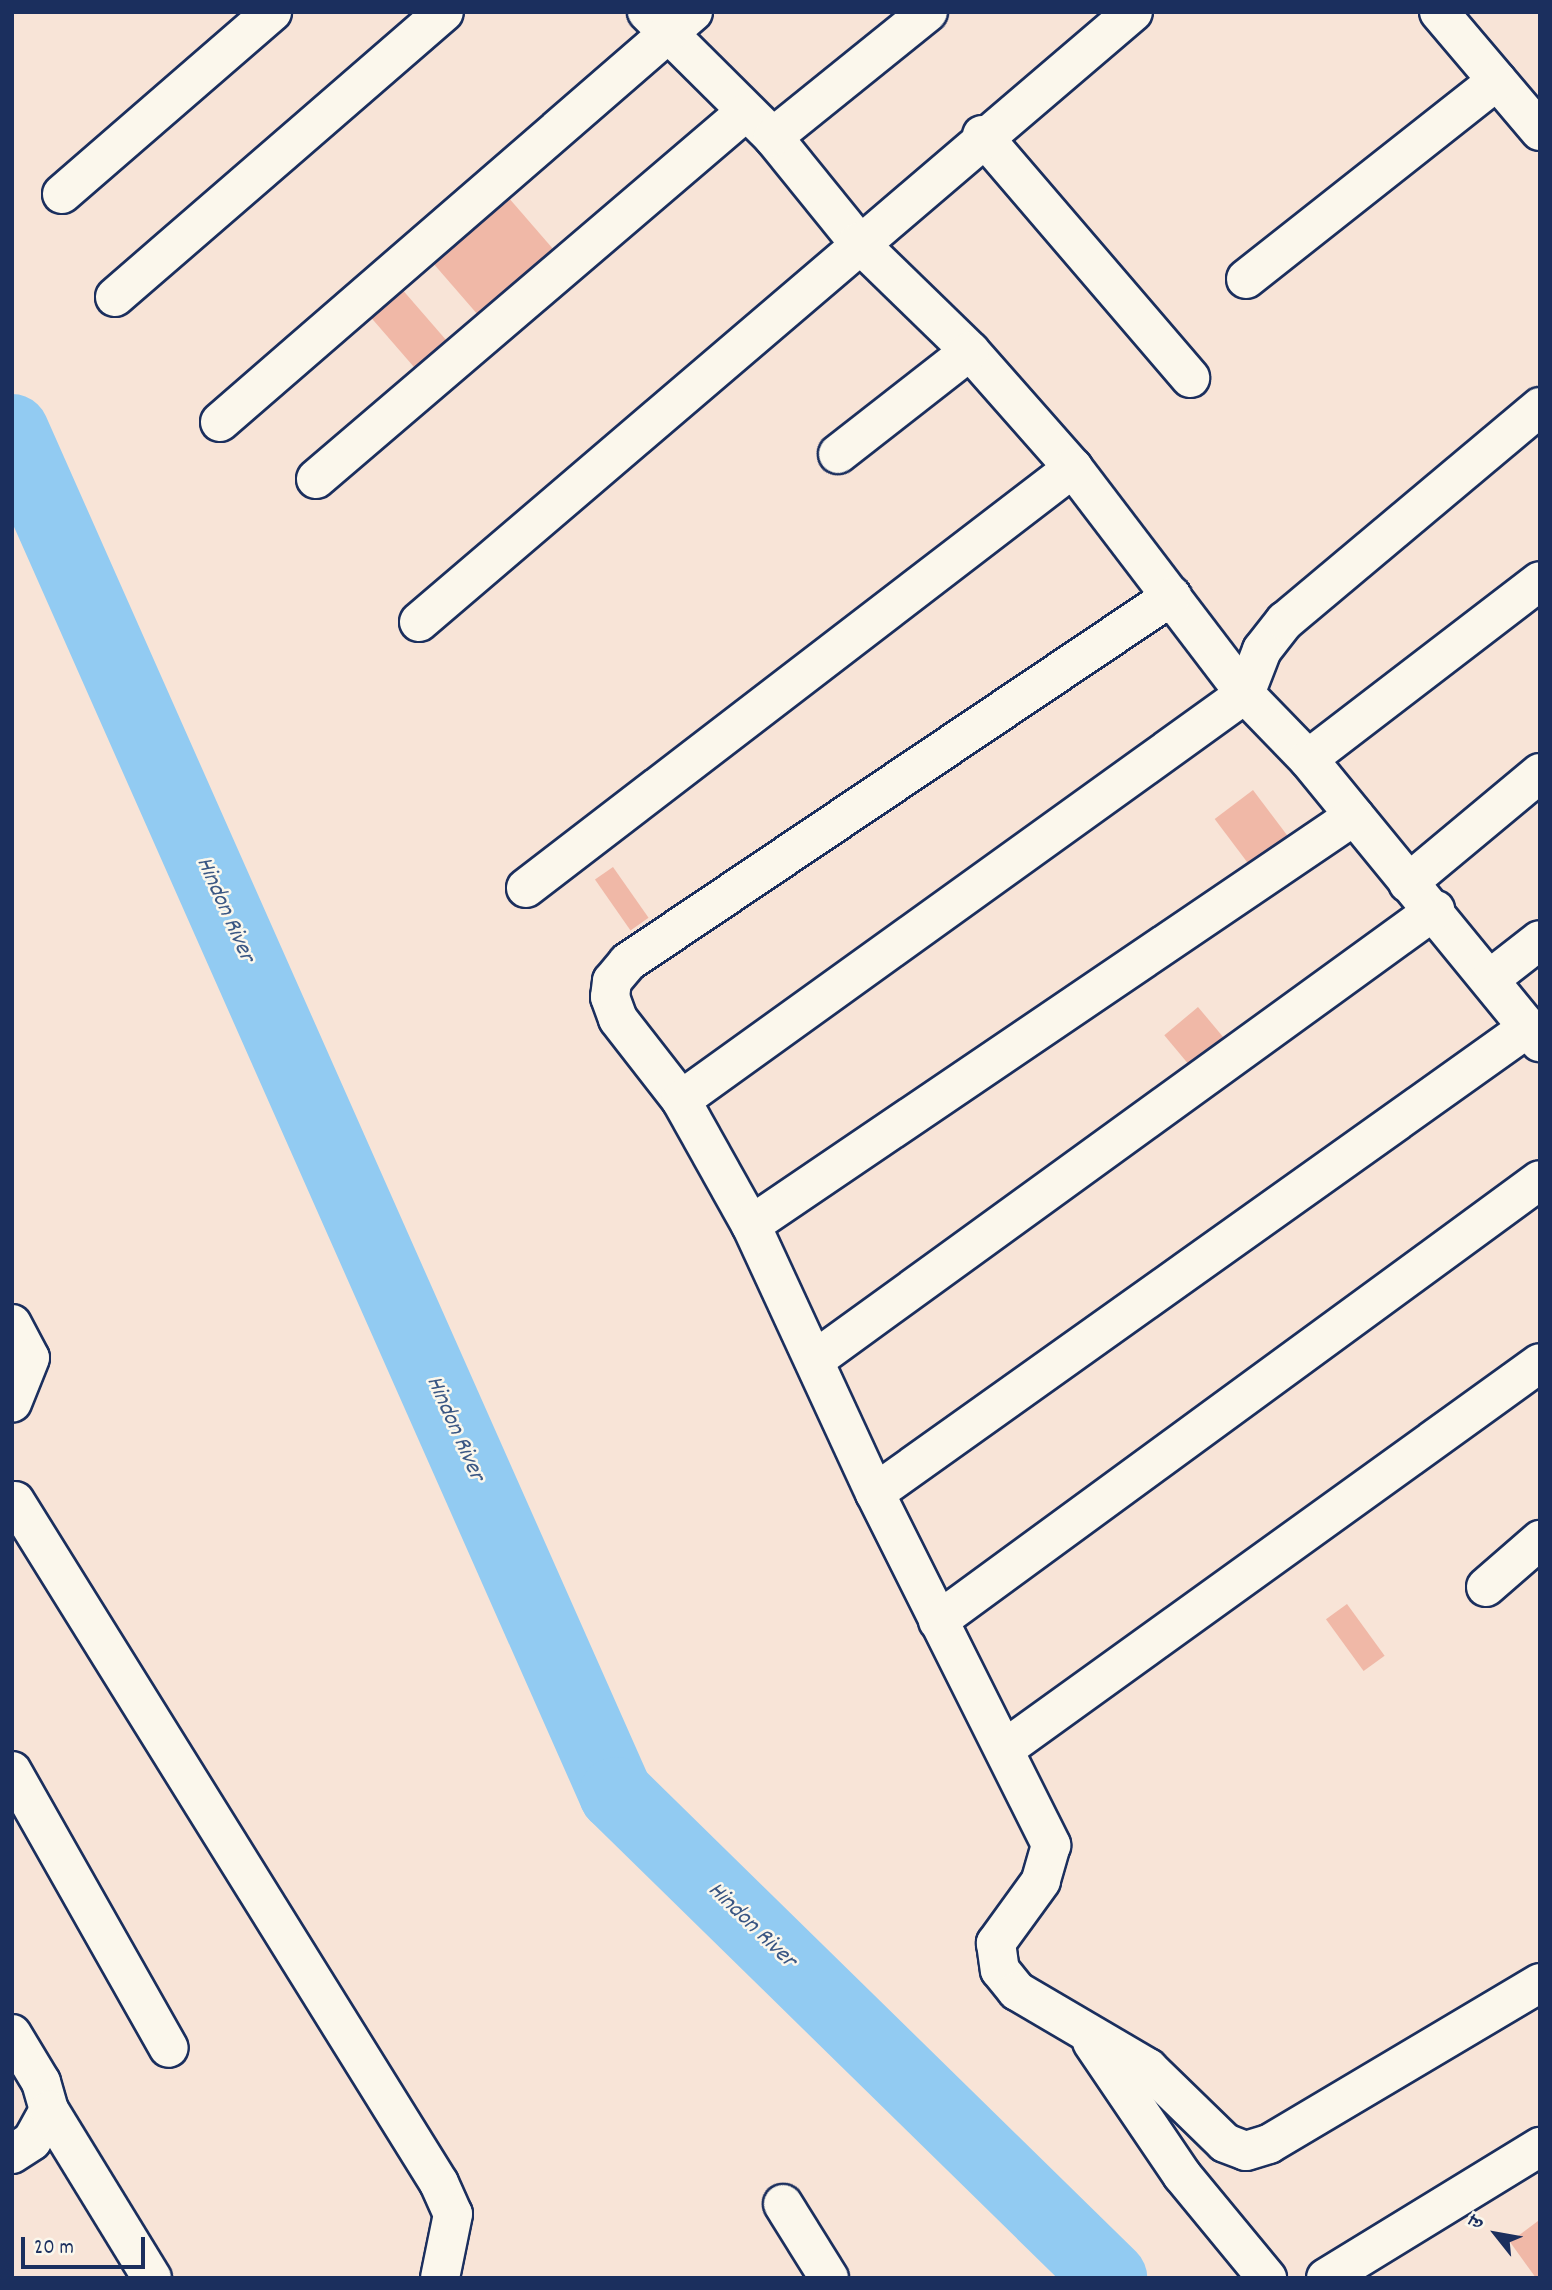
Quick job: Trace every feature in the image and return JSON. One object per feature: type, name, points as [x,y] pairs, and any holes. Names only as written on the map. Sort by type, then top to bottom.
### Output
[{"type":"street","points":[[62,194],[272,12]]},
{"type":"street","points":[[115,297],[444,12]]},
{"type":"street","points":[[773,137],[928,12]]},
{"type":"street","points":[[419,622],[982,135],[1133,12]]},
{"type":"street","points":[[1439,12],[1540,131]]},
{"type":"street","points":[[220,422],[669,19],[743,114],[773,137],[858,242],[970,351],[1073,468],[1245,694],[1308,759],[1408,883],[1435,910],[1534,1034],[875,1493]]},
{"type":"street","points":[[1247,279],[1497,81]]},
{"type":"street","points":[[316,479],[743,114]]},
{"type":"street","points":[[982,135],[1190,378]]},
{"type":"street","points":[[838,454],[970,351]]},
{"type":"street","points":[[681,1100],[1245,694],[1262,650],[1285,621],[1540,407]]},
{"type":"street","points":[[526,888],[1073,468]]},
{"type":"street","points":[[1308,759],[1540,581]]},
{"type":"street","points":[[1172,596],[628,962],[612,981],[618,1019],[681,1100],[751,1225],[816,1359],[875,1493],[938,1621],[1006,1748],[1051,1845],[1041,1881],[996,1943],[1000,1970],[1017,1991],[1087,2035],[1148,2068],[1225,2143],[1246,2151],[1269,2144],[1540,1983]]},
{"type":"street","points":[[1408,883],[1540,772]]},
{"type":"street","points":[[751,1225],[1354,816]]},
{"type":"street","points":[[816,1359],[1435,910]]},
{"type":"street","points":[[1490,979],[1540,940]]},
{"type":"street","points":[[938,1621],[1540,1180]]},
{"type":"street","points":[[12,1324],[30,1358],[12,1403]]},
{"type":"street","points":[[1006,1748],[1540,1363]]},
{"type":"street","points":[[15,1501],[439,2183],[453,2214],[440,2278]]},
{"type":"street","points":[[1486,1587],[1540,1540]]},
{"type":"street","points":[[12,1772],[169,2048]]},
{"type":"street","points":[[12,2034],[41,2082],[48,2110],[152,2278]]},
{"type":"street","points":[[1087,2035],[1182,2175],[1268,2278]]},
{"type":"street","points":[[12,2154],[32,2140],[48,2110]]},
{"type":"street","points":[[1326,2278],[1540,2147]]},
{"type":"street","points":[[783,2204],[828,2278]]},
{"type":"building","points":[[501,189],[558,255],[483,320],[426,255]]},
{"type":"building","points":[[394,280],[451,346],[419,373],[362,308]]},
{"type":"building","points":[[1253,790],[1290,840],[1252,868],[1215,819]]},
{"type":"building","points":[[613,867],[649,918],[631,930],[595,880]]},
{"type":"building","points":[[1198,1007],[1225,1039],[1191,1067],[1164,1035]]},
{"type":"building","points":[[1347,1604],[1385,1656],[1364,1671],[1326,1619]]},
{"type":"building","points":[[1538,2221],[1540,2278],[1536,2278],[1510,2242]]},
{"type":"waterway","name":"Hindon River","points":[[12,431],[616,1794],[1110,2278]]}]
